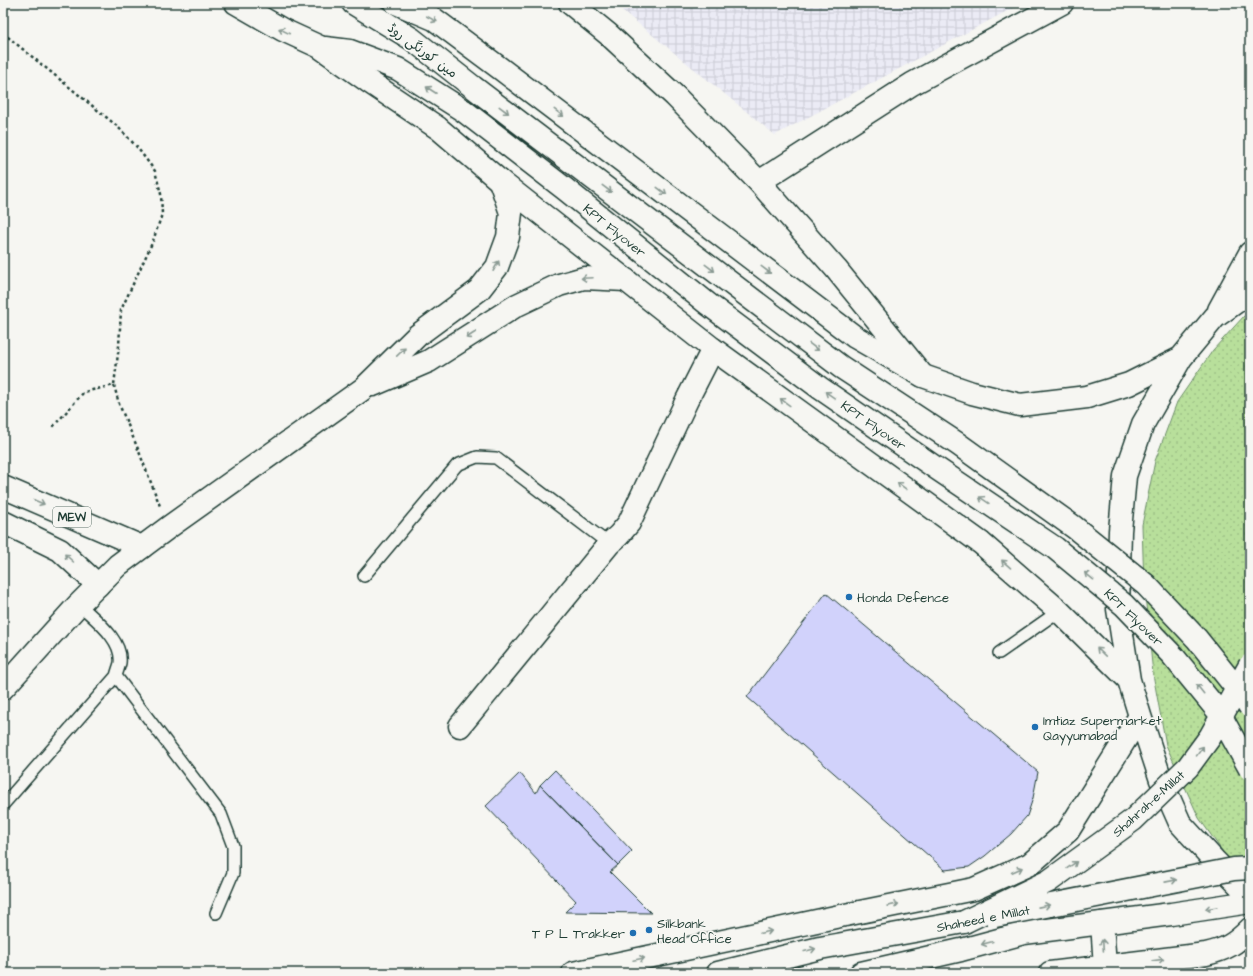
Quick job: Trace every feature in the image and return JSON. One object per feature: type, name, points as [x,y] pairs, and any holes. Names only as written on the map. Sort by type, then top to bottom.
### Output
[{"type":"main road","points":[[236,3],[283,30],[320,47],[438,128],[500,181],[713,349],[981,543],[1059,611],[1129,680]]},
{"type":"main road","name":"مین کورنگی روڈ","points":[[352,3],[412,39],[473,86]]},
{"type":"main road","points":[[396,3],[434,19],[855,337],[923,376],[972,393],[1020,406],[1087,397],[1129,384],[1181,358]]},
{"type":"main road","points":[[570,3],[608,34],[675,96],[759,182],[836,270],[923,376]]},
{"type":"main road","points":[[759,182],[912,84],[1062,3]]},
{"type":"main road","name":"مین کورنگی روڈ","points":[[320,47],[350,51],[398,69],[464,111]]},
{"type":"main road","name":"KPT Flyover","points":[[473,86],[841,367],[958,444],[1074,527],[1146,585],[1197,639],[1250,707]]},
{"type":"main road","name":"KPT Flyover","points":[[464,111],[708,304],[820,388],[1055,548],[1124,605],[1173,656],[1218,711],[1250,769]]},
{"type":"main road","points":[[3,688],[79,604],[118,566],[168,527],[363,389],[418,335],[479,290],[497,267],[508,237],[510,213],[500,181]]},
{"type":"main road","points":[[1250,253],[1216,316],[1181,358],[1143,424],[1125,476],[1120,531],[1118,609],[1129,680],[1161,780],[1180,823],[1219,865],[1240,886],[1250,893]]},
{"type":"main road","points":[[363,389],[430,361],[517,305],[559,285],[584,278],[626,280]]},
{"type":"main road","points":[[1216,316],[1250,292]]},
{"type":"main road","points":[[460,726],[609,544],[629,523],[687,400],[713,349]]},
{"type":"main road","name":"MEW","points":[[3,487],[142,547]]},
{"type":"main road","name":"MEW","points":[[3,522],[60,550],[98,585]]},
{"type":"main road","name":"Shahrah-e-Millat","points":[[964,922],[1049,881],[1133,820],[1188,767],[1210,737],[1250,665]]},
{"type":"main road","points":[[573,973],[974,889],[1030,864],[1068,830],[1140,716]]},
{"type":"main road","name":"Shaheed e Millat","points":[[718,973],[820,948],[964,922],[1234,869],[1250,868]]},
{"type":"main road","name":"Shaheed e Millat","points":[[860,973],[961,950],[1024,933],[1250,902]]},
{"type":"main road","points":[[1102,923],[1105,967]]},
{"type":"main road","points":[[1050,973],[1220,951],[1230,946],[1250,929]]},
{"type":"lane","points":[[364,576],[457,465],[477,457],[496,458],[609,544]]},
{"type":"lane","points":[[3,805],[116,676],[120,662],[118,646],[111,635],[79,604]]},
{"type":"lane","points":[[999,653],[1059,611]]},
{"type":"lane","points":[[116,676],[221,814],[233,846],[233,873],[216,913]]},
{"type":"path","points":[[3,33],[117,126],[136,146],[155,171],[161,194],[162,214],[153,241],[121,310],[119,346],[114,385],[119,404],[138,448],[168,527]]},
{"type":"path","points":[[52,428],[84,392],[114,385]]},
{"type":"shaded area","points":[[613,3],[1022,3],[775,135]]},
{"type":"green space","points":[[1250,313],[1250,878],[1230,862],[1199,818],[1166,745],[1153,674],[1144,585],[1142,525],[1155,461],[1177,402],[1213,350],[1244,316]]},
{"type":"building","points":[[826,593],[1038,772],[1033,798],[1027,816],[1011,834],[985,856],[969,867],[945,870],[747,697]]},
{"type":"building","points":[[555,770],[632,851],[618,865],[540,785]]},
{"type":"building","points":[[520,773],[536,793],[540,785],[618,865],[610,872],[651,913],[565,912],[576,901],[486,806]]},
{"type":"place","name":"Honda Defence","points":[[849,597]]},
{"type":"place","name":"Imtiaz Supermarket Qayyumabad","points":[[1035,727]]},
{"type":"place","name":"Silkbank Head Office","points":[[649,930]]},
{"type":"place","name":"T P L Trakker","points":[[633,933]]}]
